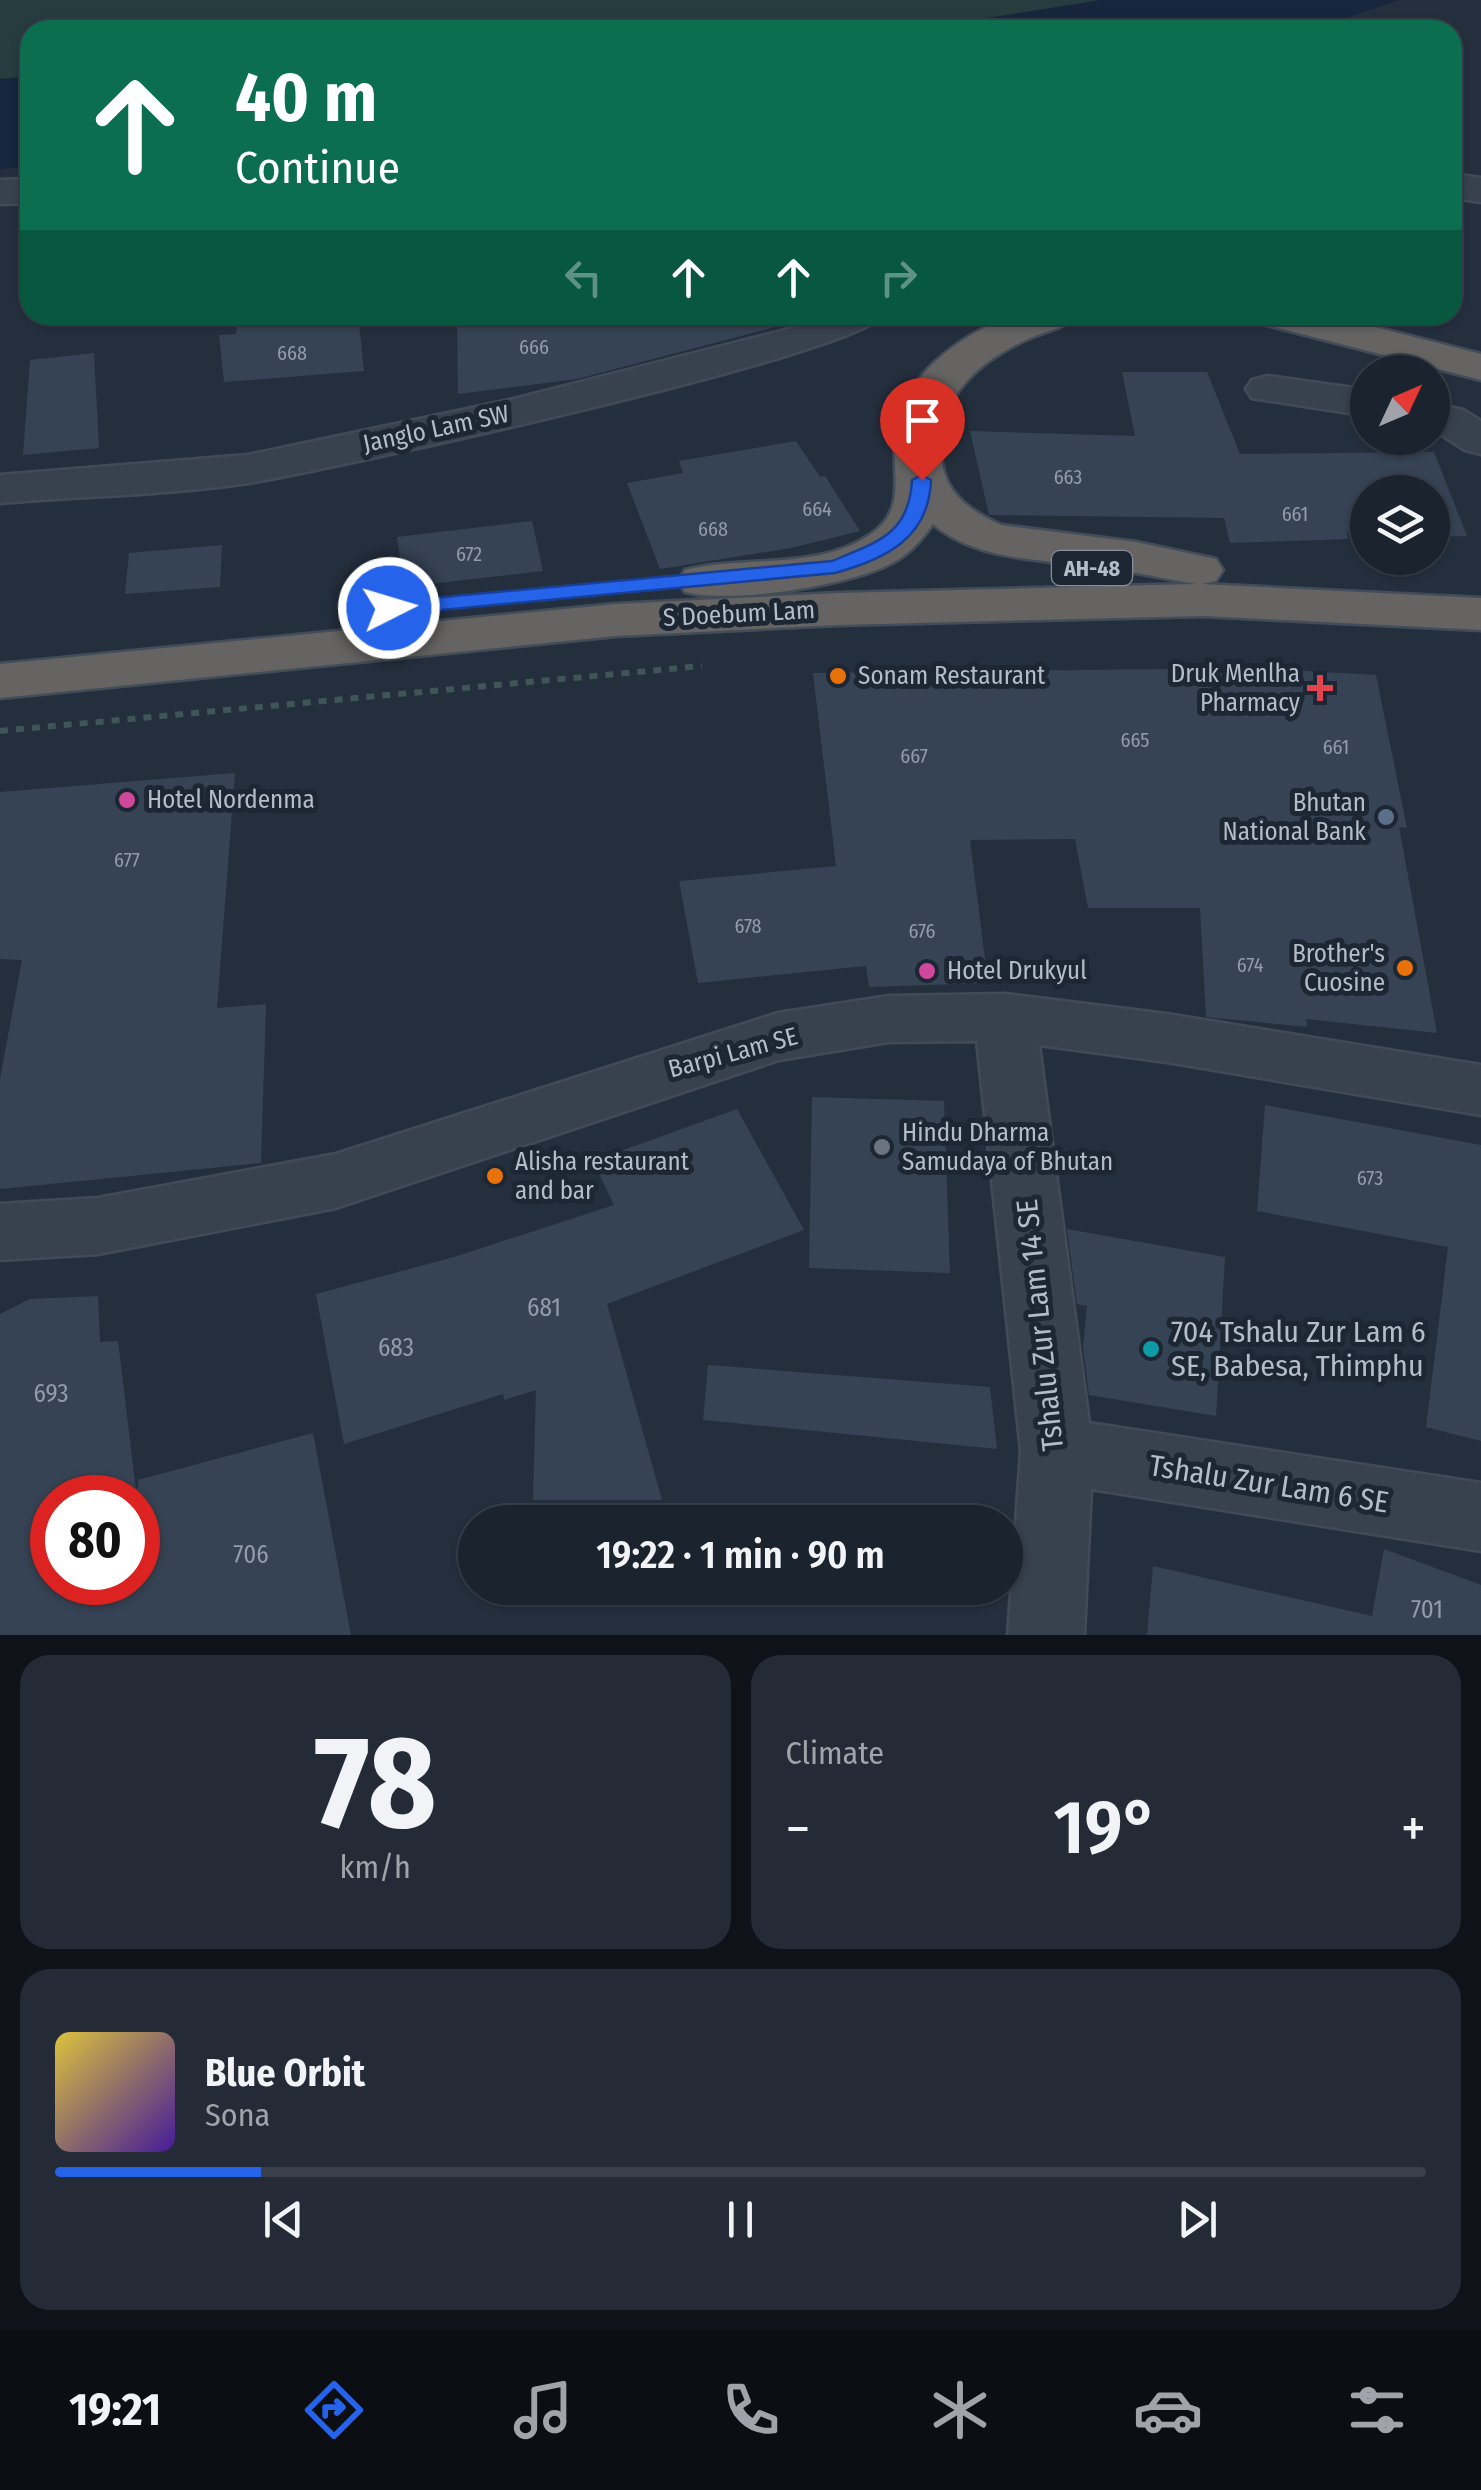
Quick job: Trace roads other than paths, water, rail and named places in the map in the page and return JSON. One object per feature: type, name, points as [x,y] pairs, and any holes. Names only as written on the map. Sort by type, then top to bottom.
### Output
[{"type":"highway","points":[[702,581],[835,567],[889,544],[908,526],[920,505],[919,424],[934,392],[961,362],[1000,337],[1029,325]]},
{"type":"highway","points":[[1317,325],[1481,367]]},
{"type":"highway","points":[[922,480],[939,506],[964,526],[992,538],[1136,557],[1200,570]]},
{"type":"highway","name":"S Doebum Lam","points":[[0,645],[702,581],[1076,568],[1481,581]]},
{"type":"highway","name":"S Doebum Lam","points":[[0,681],[616,620],[838,609],[1203,600],[1481,614]]},
{"type":"street","name":"Janglo Lam SW","points":[[0,489],[267,465],[510,413],[804,338],[837,325]]},
{"type":"street","points":[[1268,390],[1350,401]]},
{"type":"street","points":[[1450,422],[1481,440]]},
{"type":"street","name":"Barpi Lam SE","points":[[0,1232],[98,1226],[336,1180],[778,1037],[888,1019],[1006,1017],[1167,1038],[1481,1090]]},
{"type":"street","name":"Tshalu Zur Lam 14 SE","points":[[1006,1017],[1056,1451],[1046,1635]]},
{"type":"street","name":"Tshalu Zur Lam 6 SE","points":[[1056,1451],[1481,1517]]},
{"type":"water","points":[[1101,0],[1399,0],[1340,20],[976,20]]},
{"type":"water","points":[[20,77],[20,167],[0,169],[0,79]]},
{"type":"place","name":"Sonam Restaurant","points":[[838,676]]},
{"type":"place","name":"Druk Menlha Pharmacy","points":[[1320,688]]},
{"type":"place","name":"Hotel Nordenma","points":[[127,800]]},
{"type":"place","name":"Bhutan National Bank","points":[[1386,817]]},
{"type":"place","name":"Brother's Cuosine","points":[[1405,968]]},
{"type":"place","name":"Hotel Drukyul","points":[[927,971]]},
{"type":"place","name":"Hindu Dharma Samudaya of Bhutan","points":[[882,1147]]},
{"type":"place","name":"Alisha restaurant and bar","points":[[495,1176]]},
{"type":"place","name":"704 Tshalu Zur Lam 6 SE, Babesa, Thimphu","points":[[1151,1349]]}]
